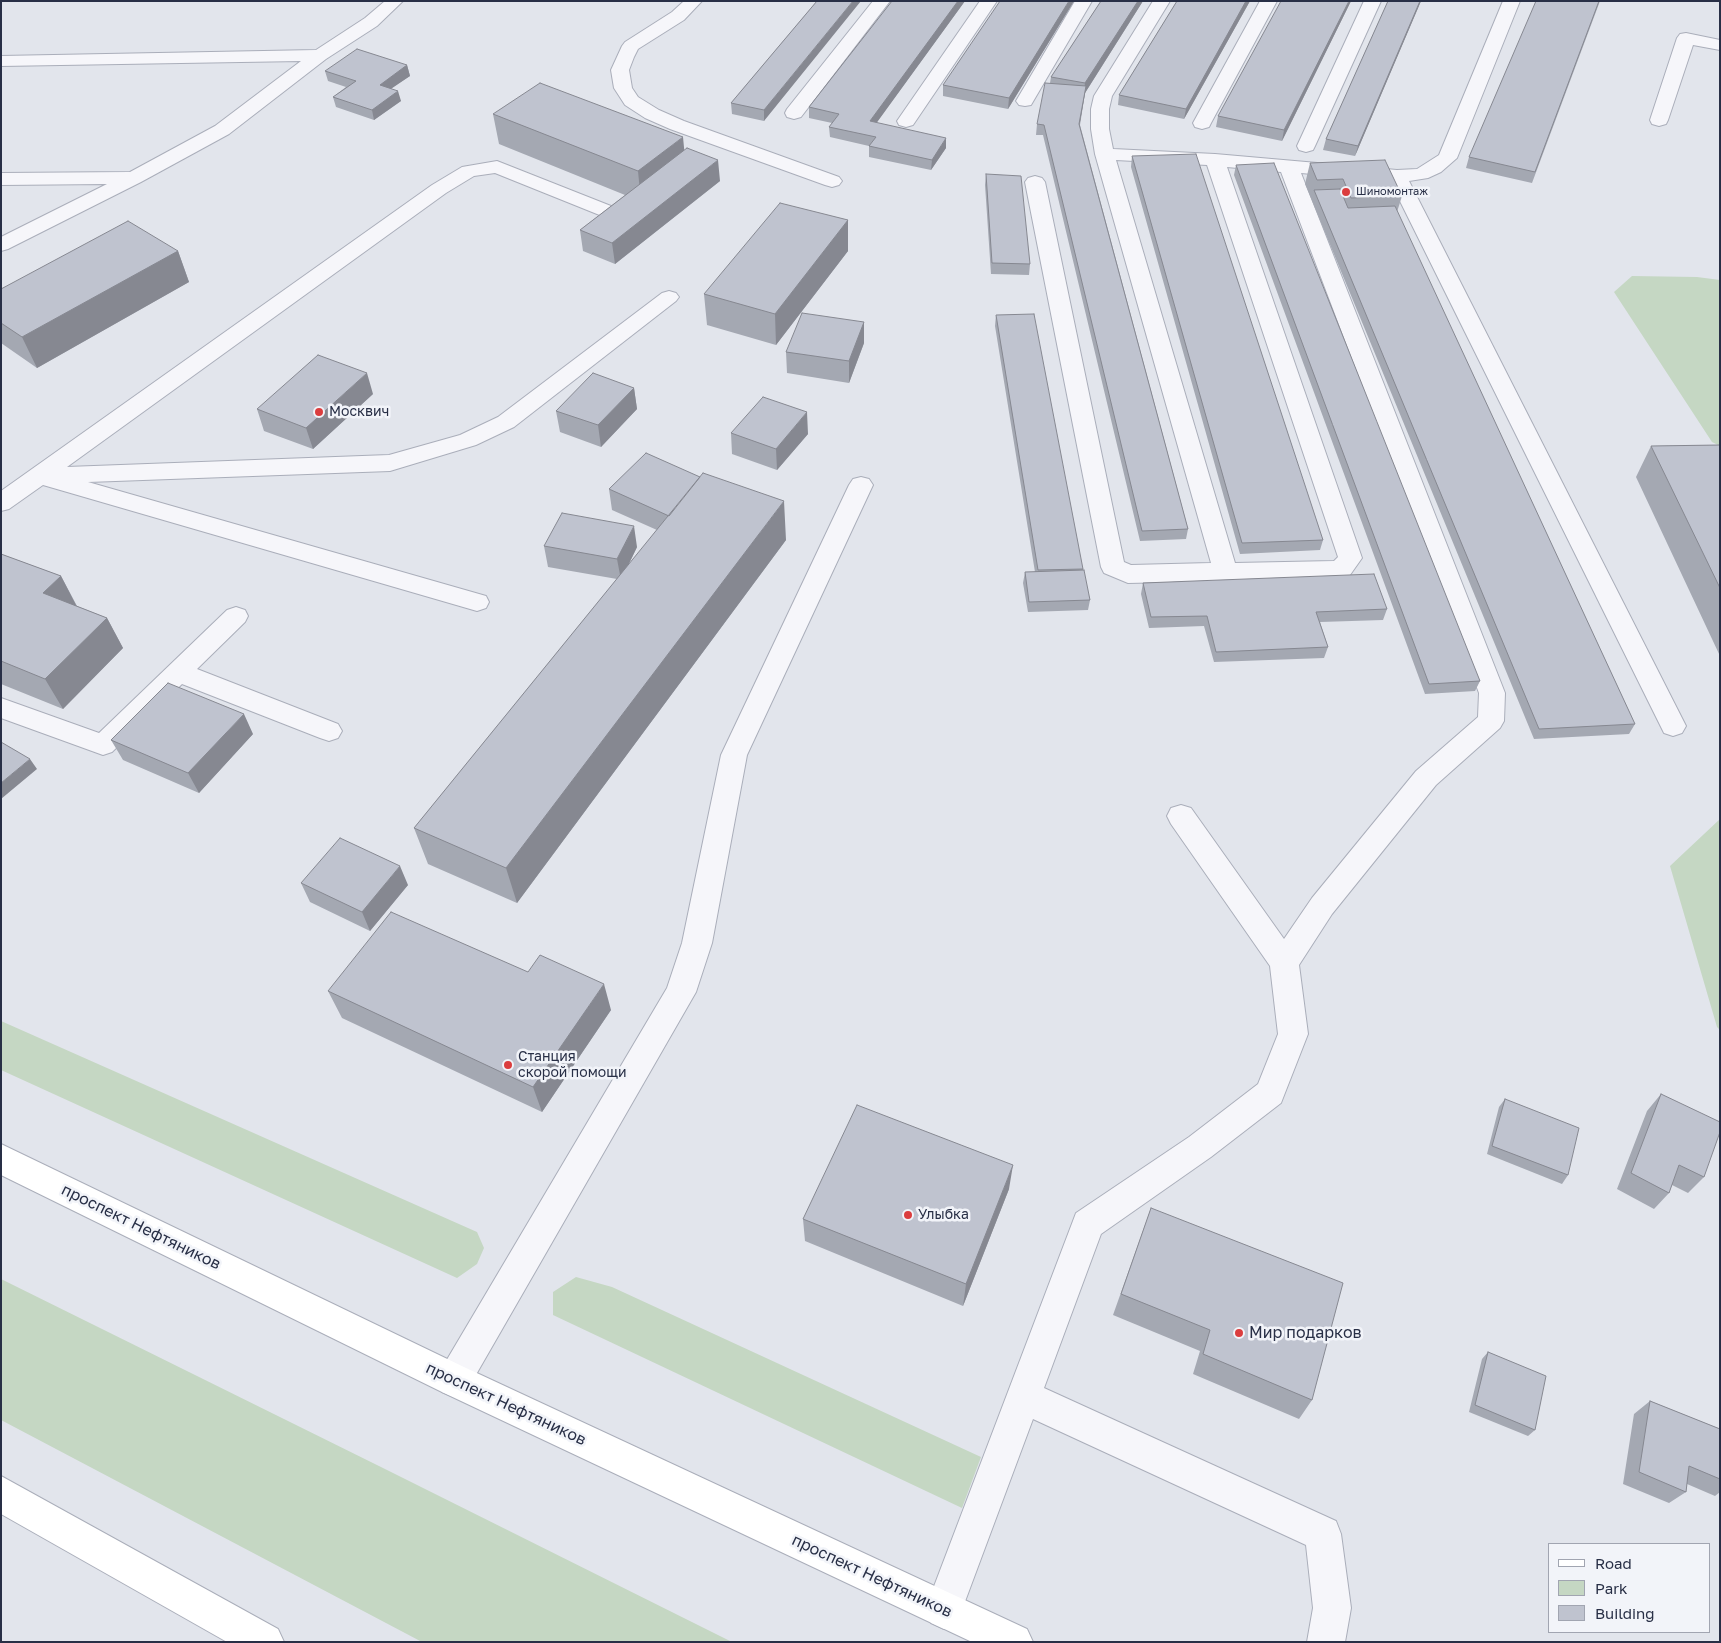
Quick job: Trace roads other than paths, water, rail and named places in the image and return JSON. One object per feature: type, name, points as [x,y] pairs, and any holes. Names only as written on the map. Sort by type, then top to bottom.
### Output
[{"type":"main road","name":"проспект Нефтяников","points":[[1,1159],[454,1380],[1014,1642]]},
{"type":"main road","points":[[1,1494],[265,1642]]},
{"type":"lane","points":[[1,245],[134,178],[222,130],[320,55],[370,22],[396,1]]},
{"type":"lane","points":[[694,1],[678,16],[632,46],[625,57],[620,70],[623,88],[631,101],[652,114],[677,125],[832,181]]},
{"type":"lane","points":[[794,113],[882,1]]},
{"type":"lane","points":[[906,121],[988,1]]},
{"type":"lane","points":[[1025,101],[1084,1]]},
{"type":"lane","points":[[1162,1],[1103,96],[1100,109],[1100,129],[1105,154],[1225,571]]},
{"type":"lane","points":[[1202,123],[1268,1]]},
{"type":"lane","points":[[1306,146],[1373,1]]},
{"type":"lane","points":[[1105,154],[1215,160],[1397,176],[1421,174],[1434,168],[1446,158],[1512,1]]},
{"type":"lane","points":[[1659,120],[1686,38],[1720,45]]},
{"type":"lane","points":[[1,61],[320,55]]},
{"type":"lane","points":[[1035,182],[1113,567],[1128,574],[1341,569],[1350,558],[1215,160]]},
{"type":"lane","points":[[1,503],[439,189],[469,171],[497,167],[609,212]]},
{"type":"lane","points":[[1284,963],[1322,906],[1426,778],[1490,720],[1492,693],[1289,168]]},
{"type":"lane","points":[[1397,176],[1673,726]]},
{"type":"lane","points":[[1,179],[134,178]]},
{"type":"lane","points":[[40,476],[390,463],[468,440],[506,422],[669,296]]},
{"type":"lane","points":[[40,476],[478,602]]},
{"type":"lane","points":[[454,1380],[681,992],[697,944],[734,755],[861,485]]},
{"type":"lane","points":[[1,708],[103,745],[236,616]]},
{"type":"lane","points":[[179,672],[329,731]]},
{"type":"lane","points":[[944,1610],[1088,1224],[1200,1147],[1270,1093],[1293,1034],[1284,963],[1181,816]]},
{"type":"lane","points":[[1023,1396],[1323,1534],[1332,1608],[1326,1642]]},
{"type":"place","name":"Шиномонтаж","points":[[1346,192]]},
{"type":"place","name":"Москвич","points":[[319,412]]},
{"type":"place","name":"Станция скорой помощи","points":[[508,1065]]},
{"type":"place","name":"Улыбка","points":[[908,1215]]},
{"type":"place","name":"Мир подарков","points":[[1239,1333]]}]
